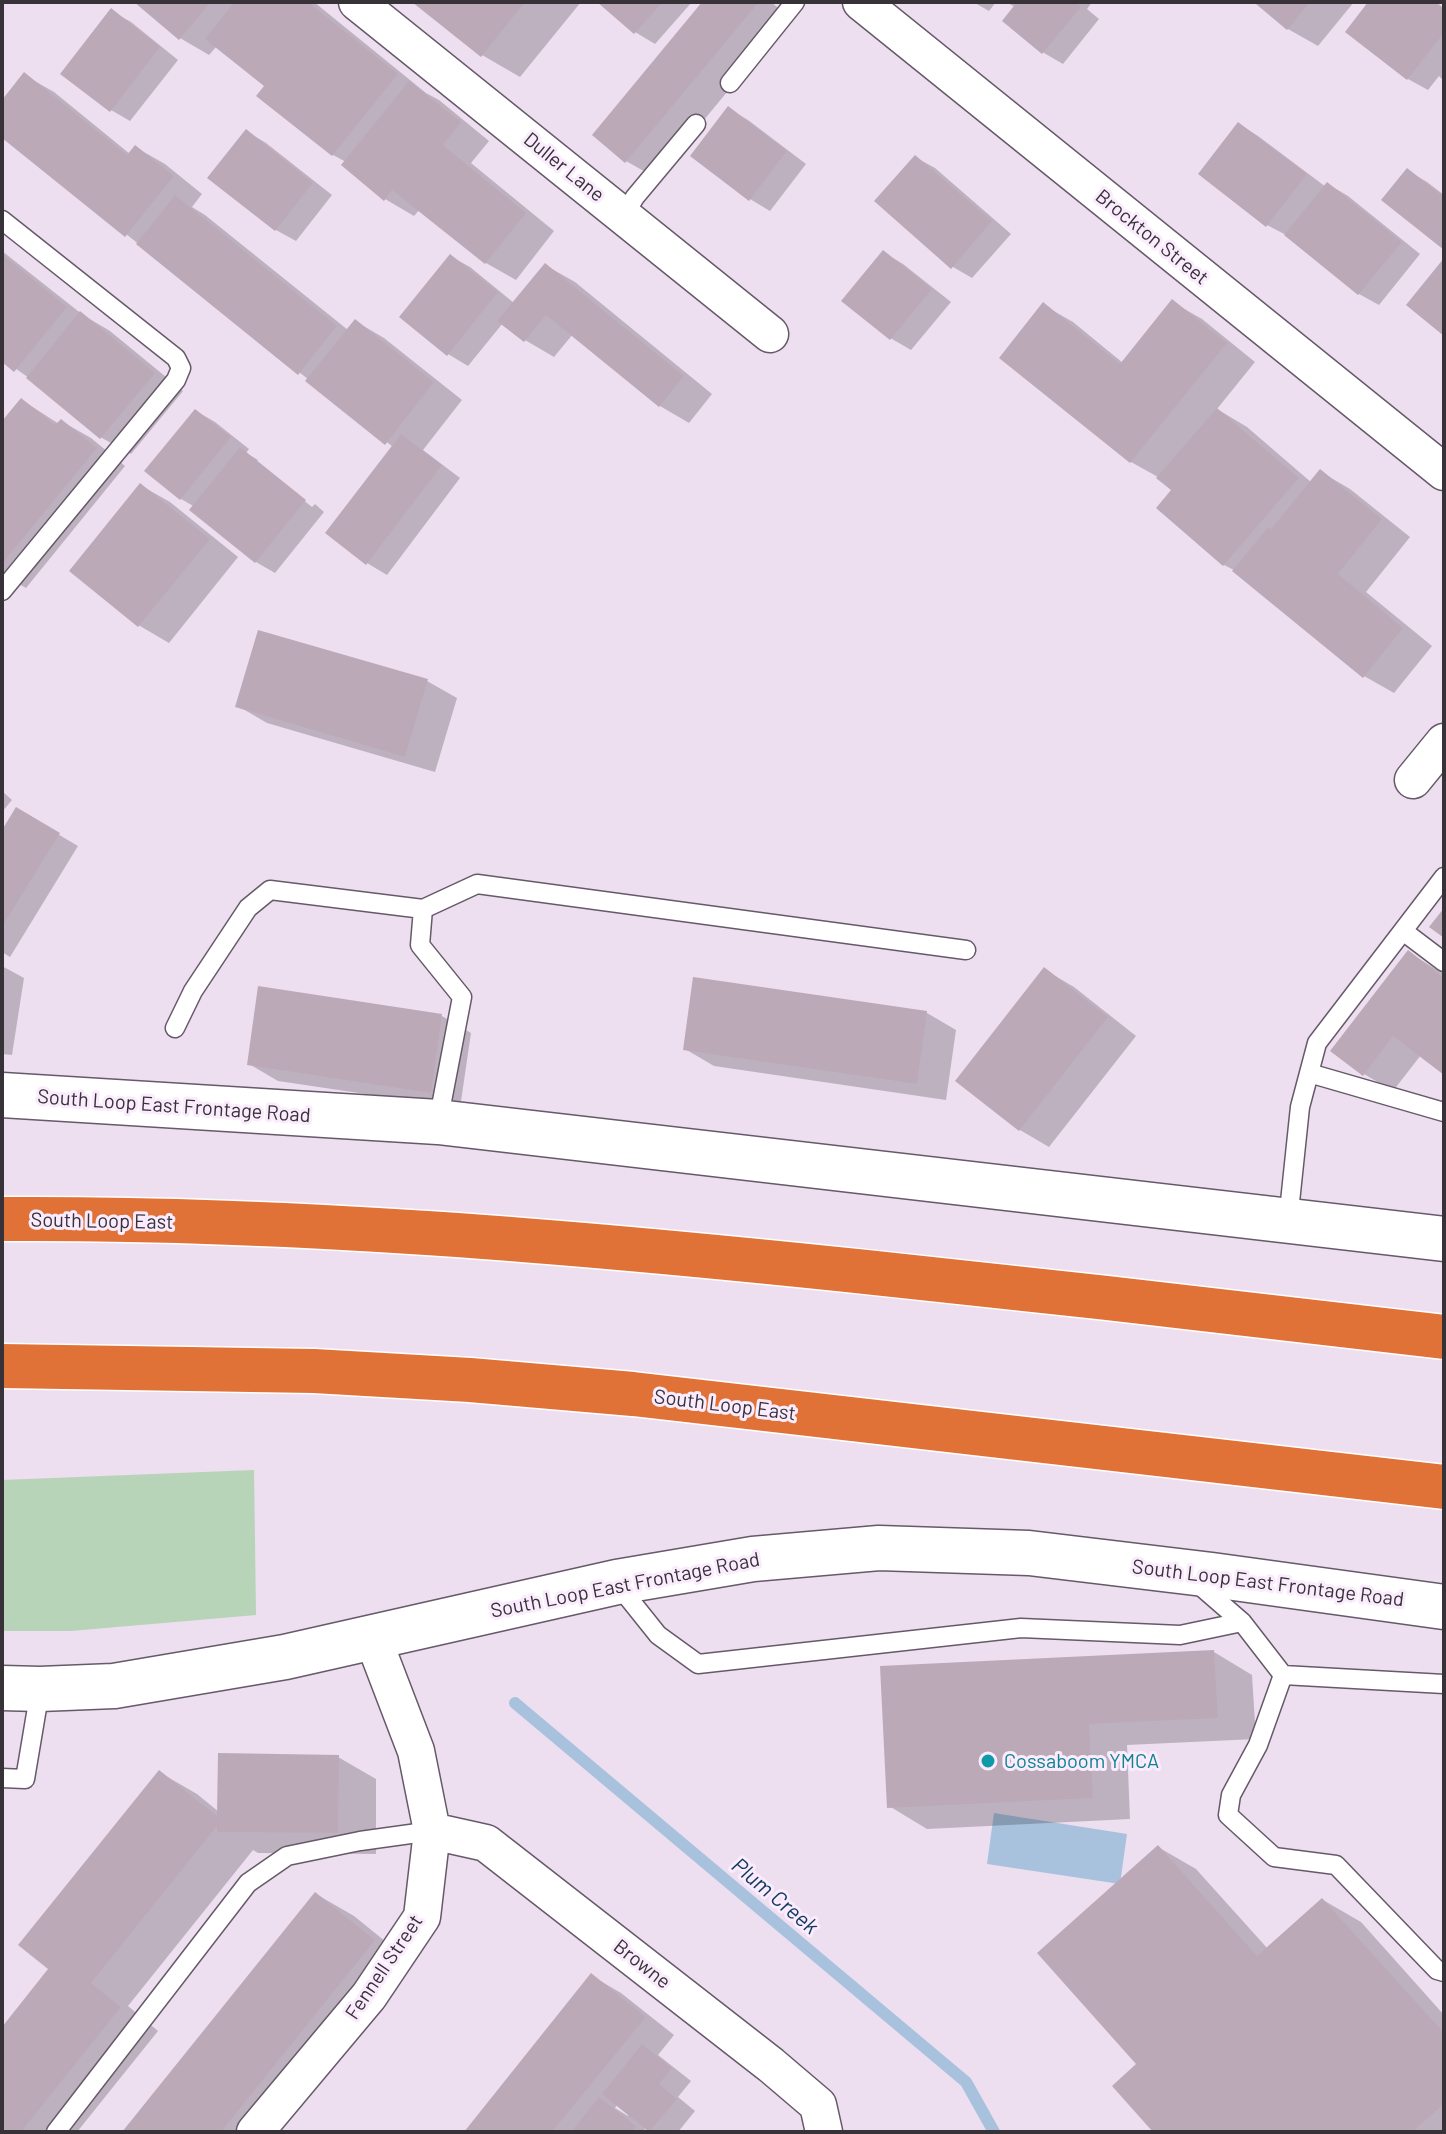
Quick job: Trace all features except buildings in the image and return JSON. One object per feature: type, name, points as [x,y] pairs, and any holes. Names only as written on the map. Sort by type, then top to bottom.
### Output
[{"type":"highway","name":"South Loop East","points":[[2,1219],[342,1228],[651,1249],[1111,1297],[1444,1337]]},
{"type":"highway","name":"South Loop East","points":[[2,1366],[314,1371],[633,1394],[1444,1487]]},
{"type":"main road","name":"South Loop East Frontage Road","points":[[2,1095],[438,1122],[1444,1239]]},
{"type":"main road","name":"South Loop East Frontage Road","points":[[21,1688],[114,1686],[285,1657],[617,1582],[753,1559],[879,1548],[1029,1553],[1444,1607]]},
{"type":"street","name":"Duller Lane","points":[[357,2],[770,334]]},
{"type":"street","name":"Brockton Street","points":[[861,2],[1444,472]]},
{"type":"street","points":[[1413,780],[1444,742]]},
{"type":"street","name":"Fennell Street","points":[[255,2132],[369,1996],[422,1917],[432,1831],[416,1751],[372,1636]]},
{"type":"street","name":"Browne","points":[[432,1831],[486,1843],[783,2075],[818,2105],[824,2132]]},
{"type":"lane","points":[[730,83],[795,2]]},
{"type":"lane","points":[[624,215],[635,197],[696,124]]},
{"type":"lane","points":[[2,220],[176,358],[181,368],[176,380],[2,591]]},
{"type":"lane","points":[[1288,1221],[1300,1107],[1317,1043],[1444,877]]},
{"type":"lane","points":[[175,1028],[193,991],[248,908],[270,890],[423,909],[477,884],[966,950]]},
{"type":"lane","points":[[423,909],[420,945],[462,997],[438,1122]]},
{"type":"lane","points":[[1403,931],[1444,962]]},
{"type":"lane","points":[[1309,1073],[1444,1112]]},
{"type":"lane","points":[[1182,1571],[1242,1622],[1283,1675],[1444,1684]]},
{"type":"lane","points":[[617,1582],[658,1635],[698,1664],[1021,1628],[1180,1635],[1242,1622]]},
{"type":"lane","points":[[1283,1675],[1258,1745],[1231,1795],[1228,1815],[1274,1857],[1336,1865],[1437,1970],[1444,1972]]},
{"type":"lane","points":[[2,1778],[25,1779],[21,1688]]},
{"type":"lane","points":[[56,2132],[248,1883],[287,1856],[432,1831]]},
{"type":"green space","points":[[254,1470],[256,1615],[71,1631],[2,1631],[2,1480]]},
{"type":"water","points":[[994,1813],[1127,1834],[1120,1884],[987,1864]]},
{"type":"waterway","name":"Plum Creek","points":[[515,1703],[966,2082],[994,2132]]},
{"type":"place","name":"Cossaboom YMCA","points":[[988,1761]]}]
